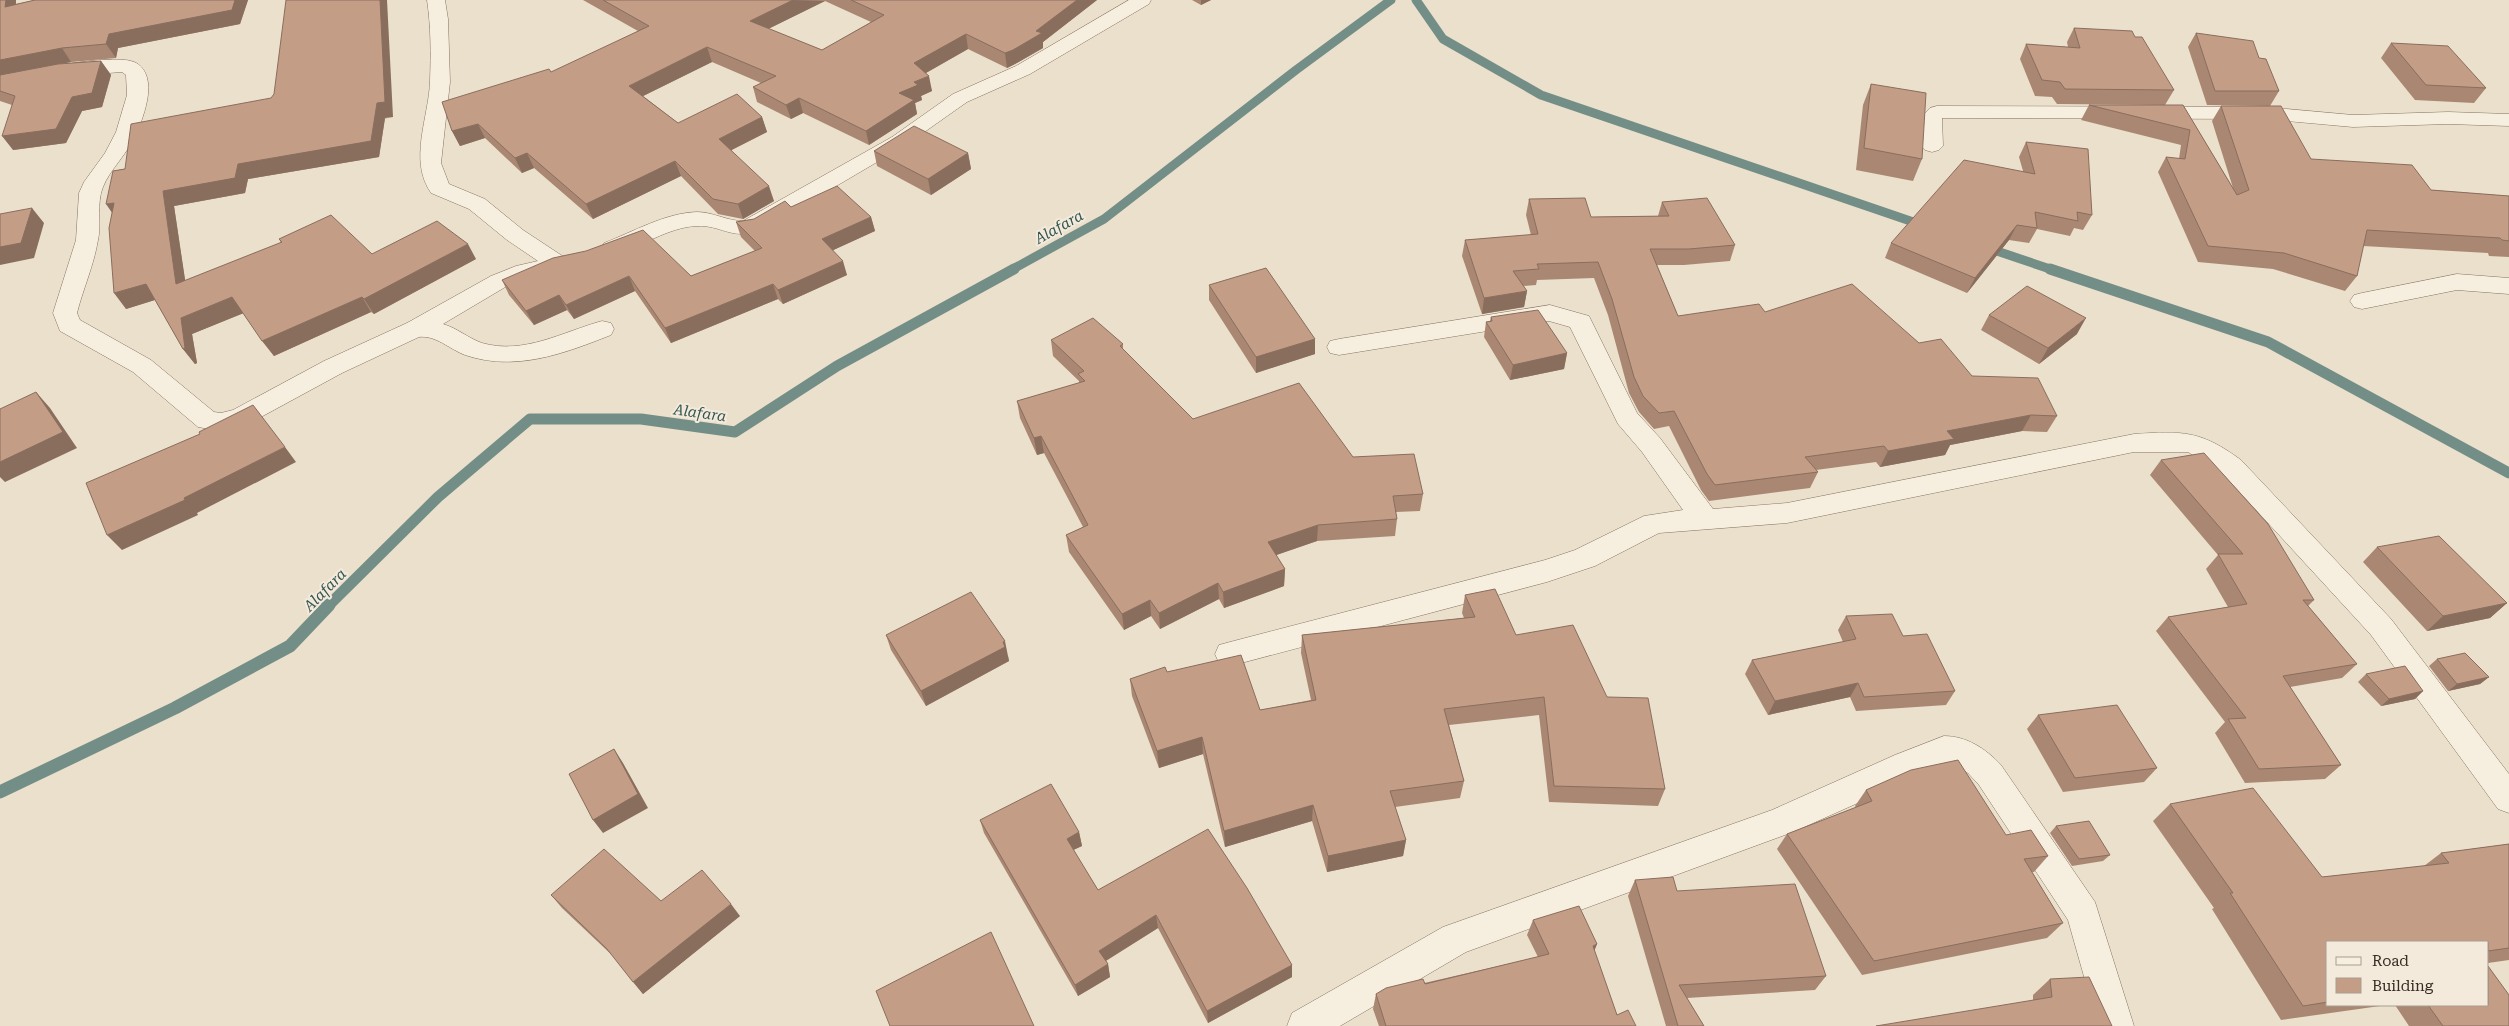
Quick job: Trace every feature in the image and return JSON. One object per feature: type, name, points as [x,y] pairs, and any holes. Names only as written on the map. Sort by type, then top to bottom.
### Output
[{"type":"street","points":[[436,0],[439,19],[440,82],[430,163],[439,188],[477,204],[559,264]]},
{"type":"street","points":[[0,83],[94,67],[129,66],[136,73],[139,86],[131,120],[118,150],[92,188],[88,204],[87,239],[65,313],[69,326],[142,366],[207,420],[221,422],[241,417],[364,351],[416,329],[498,281],[524,272],[589,257],[683,222],[696,219],[714,220],[733,229],[750,227],[899,141],[960,98],[1023,70],[1142,0]]},
{"type":"street","points":[[1932,146],[1931,117],[1937,112],[2265,113],[2352,122],[2448,118],[2509,120]]},
{"type":"street","points":[[2362,301],[2457,282],[2509,286]]},
{"type":"street","points":[[1338,347],[1550,313],[1580,322],[1627,418],[1651,445],[1706,520]]},
{"type":"street","points":[[416,329],[427,328],[433,330],[473,349],[494,353],[524,354],[554,348],[602,328]]},
{"type":"street","points":[[1230,654],[1547,571],[1584,558],[1654,523],[1787,513],[1914,490],[2134,444],[2176,441],[2193,443],[2213,453],[2232,467],[2381,627],[2509,799]]},
{"type":"street","points":[[1305,1026],[1455,939],[1781,822],[1906,765],[1944,750],[1954,750],[1979,763],[1990,776],[2083,913],[2116,1026]]},
{"type":"building","points":[[0,0],[6,0],[5,7],[35,0],[235,0],[232,10],[109,34],[106,44],[62,48],[0,60]]},
{"type":"building","points":[[286,0],[380,0],[385,102],[377,103],[371,141],[238,164],[235,178],[163,191],[176,284],[282,242],[279,239],[331,215],[372,254],[437,221],[468,244],[364,299],[362,297],[262,341],[232,297],[181,318],[185,348],[183,349],[146,284],[114,293],[109,228],[114,203],[106,204],[113,171],[125,169],[131,124],[271,98],[274,94]]},
{"type":"building","points":[[603,0],[793,0],[750,21],[822,50],[884,15],[851,0],[1077,0],[1036,31],[1042,33],[1013,50],[1005,53],[966,34],[914,63],[929,76],[914,82],[918,85],[899,93],[914,100],[866,131],[799,98],[786,105],[753,87],[776,76],[707,47],[629,86],[678,123],[737,94],[762,117],[719,139],[769,186],[738,204],[713,199],[675,161],[586,204],[527,153],[515,158],[478,124],[452,131],[442,102],[549,69],[551,72],[649,26]]},
{"type":"building","points":[[2074,28],[2132,31],[2135,37],[2142,37],[2174,90],[2065,89],[2060,82],[2042,80],[2026,44],[2080,48]]},
{"type":"building","points":[[2196,33],[2253,41],[2259,58],[2266,59],[2279,91],[2215,91]]},
{"type":"building","points":[[2391,43],[2448,46],[2486,88],[2426,85]]},
{"type":"building","points":[[101,61],[92,93],[72,97],[56,129],[2,136],[15,96],[0,91],[0,75],[58,64]]},
{"type":"building","points":[[1871,84],[1926,93],[1922,159],[1864,148]]},
{"type":"building","points":[[2089,105],[2183,105],[2237,195],[2249,190],[2221,106],[2281,106],[2311,159],[2412,165],[2431,190],[2509,196],[2509,241],[2500,238],[2367,230],[2357,276],[2284,253],[2208,246],[2166,157],[2185,159],[2190,130]]},
{"type":"building","points":[[914,126],[968,153],[928,179],[874,151]]},
{"type":"building","points":[[2026,142],[2088,149],[2092,215],[2077,212],[2078,221],[2035,212],[2037,228],[2017,225],[1975,278],[1891,243],[1964,160],[2035,174]]},
{"type":"building","points":[[837,186],[871,217],[822,239],[843,261],[778,290],[773,284],[665,328],[629,276],[566,305],[559,295],[526,311],[502,280],[553,258],[586,251],[643,230],[691,276],[762,248],[736,222],[754,219],[785,201],[791,207]]},
{"type":"building","points":[[1585,198],[1591,217],[1669,216],[1662,202],[1707,198],[1735,245],[1689,249],[1650,249],[1678,316],[1759,304],[1765,312],[1852,284],[1919,343],[1941,339],[1972,376],[2038,378],[2057,416],[2031,415],[1947,431],[1954,439],[1888,451],[1884,446],[1805,457],[1818,472],[1715,485],[1707,474],[1674,411],[1659,413],[1643,396],[1634,377],[1612,299],[1598,262],[1537,264],[1539,269],[1513,271],[1527,291],[1484,298],[1465,240],[1538,234],[1529,199]]},
{"type":"building","points":[[32,208],[21,243],[0,247],[0,214]]},
{"type":"building","points":[[1266,268],[1315,339],[1256,357],[1209,285]]},
{"type":"building","points":[[2027,286],[2086,318],[2048,348],[1989,315]]},
{"type":"building","points":[[1538,310],[1567,353],[1513,365],[1486,322],[1492,321],[1491,317]]},
{"type":"building","points":[[1093,318],[1123,344],[1120,346],[1193,419],[1299,383],[1353,457],[1414,454],[1423,494],[1393,496],[1397,519],[1318,525],[1268,542],[1285,569],[1223,592],[1218,583],[1159,613],[1150,600],[1122,614],[1066,535],[1088,525],[1041,436],[1034,438],[1017,401],[1085,381],[1078,374],[1084,371],[1051,340]]},
{"type":"building","points":[[36,392],[63,432],[0,462],[0,409]]},
{"type":"building","points":[[253,405],[285,447],[184,498],[185,500],[107,535],[86,483],[200,434],[199,432]]},
{"type":"building","points":[[2204,453],[2268,524],[2314,600],[2303,600],[2357,664],[2283,676],[2341,765],[2259,769],[2228,719],[2246,718],[2168,617],[2247,604],[2218,554],[2243,554],[2161,460]]},
{"type":"building","points":[[2439,536],[2507,603],[2443,616],[2377,547]]},
{"type":"building","points":[[1495,589],[1516,635],[1573,625],[1607,697],[1648,698],[1665,789],[1554,786],[1544,697],[1444,709],[1464,781],[1390,791],[1406,840],[1328,856],[1313,805],[1224,831],[1202,737],[1157,751],[1130,679],[1165,667],[1167,672],[1241,655],[1260,710],[1316,700],[1302,635],[1475,617],[1465,595]]},
{"type":"building","points":[[971,592],[1005,641],[1003,642],[1005,647],[921,691],[886,635]]},
{"type":"building","points":[[1892,614],[1903,636],[1927,634],[1955,691],[1864,697],[1858,683],[1775,701],[1752,660],[1856,639],[1846,616]]},
{"type":"building","points":[[2465,653],[2489,677],[2457,684],[2437,659]]},
{"type":"building","points":[[2405,666],[2423,691],[2389,699],[2366,674]]},
{"type":"building","points":[[2117,705],[2157,768],[2075,778],[2038,715]]},
{"type":"building","points":[[614,749],[638,794],[593,820],[569,774]]},
{"type":"building","points":[[1958,760],[2006,835],[2031,830],[2048,856],[2024,859],[2063,923],[1874,961],[1787,834],[1872,801],[1866,790],[1911,770]]},
{"type":"building","points":[[1051,784],[1079,832],[1067,839],[1098,890],[1208,829],[1247,888],[1292,965],[1207,1011],[1156,915],[1099,951],[1108,964],[1075,985],[980,820]]},
{"type":"building","points":[[2253,788],[2322,877],[2449,863],[2441,853],[2509,844],[2509,948],[2489,951],[2489,941],[2326,941],[2326,1002],[2303,1006],[2230,893],[2233,893],[2170,804]]},
{"type":"building","points":[[2089,821],[2110,855],[2079,859],[2056,826]]},
{"type":"building","points":[[604,849],[661,901],[702,870],[731,904],[633,982],[607,949],[551,895]]},
{"type":"building","points":[[1673,877],[1677,891],[1795,884],[1826,976],[1679,985],[1704,1026],[1678,1026],[1635,880]]},
{"type":"building","points":[[1579,906],[1597,944],[1593,946],[1617,1015],[1628,1010],[1636,1026],[1386,1026],[1376,994],[1386,988],[1423,979],[1425,984],[1549,954],[1533,920]]},
{"type":"building","points":[[991,932],[1034,1026],[890,1026],[876,991]]},
{"type":"building","points":[[2489,967],[2509,995],[2509,1026],[2443,1026],[2429,1006],[2489,1006]]},
{"type":"building","points":[[2089,977],[2112,1026],[1876,1026],[2052,997],[2050,979]]},
{"type":"waterway","name":"Alafara","points":[[1011,270],[1104,219],[1296,70],[1391,0]]},
{"type":"waterway","points":[[1416,0],[1443,39],[1541,95],[1925,226]]},
{"type":"waterway","points":[[1985,247],[2053,270]]},
{"type":"waterway","name":"Alafara","points":[[329,605],[438,497],[530,419],[641,419],[735,432],[837,366],[1014,269]]},
{"type":"waterway","points":[[2050,269],[2268,342],[2509,473]]},
{"type":"waterway","name":"Alafara","points":[[0,792],[175,708],[290,646],[329,605]]}]
